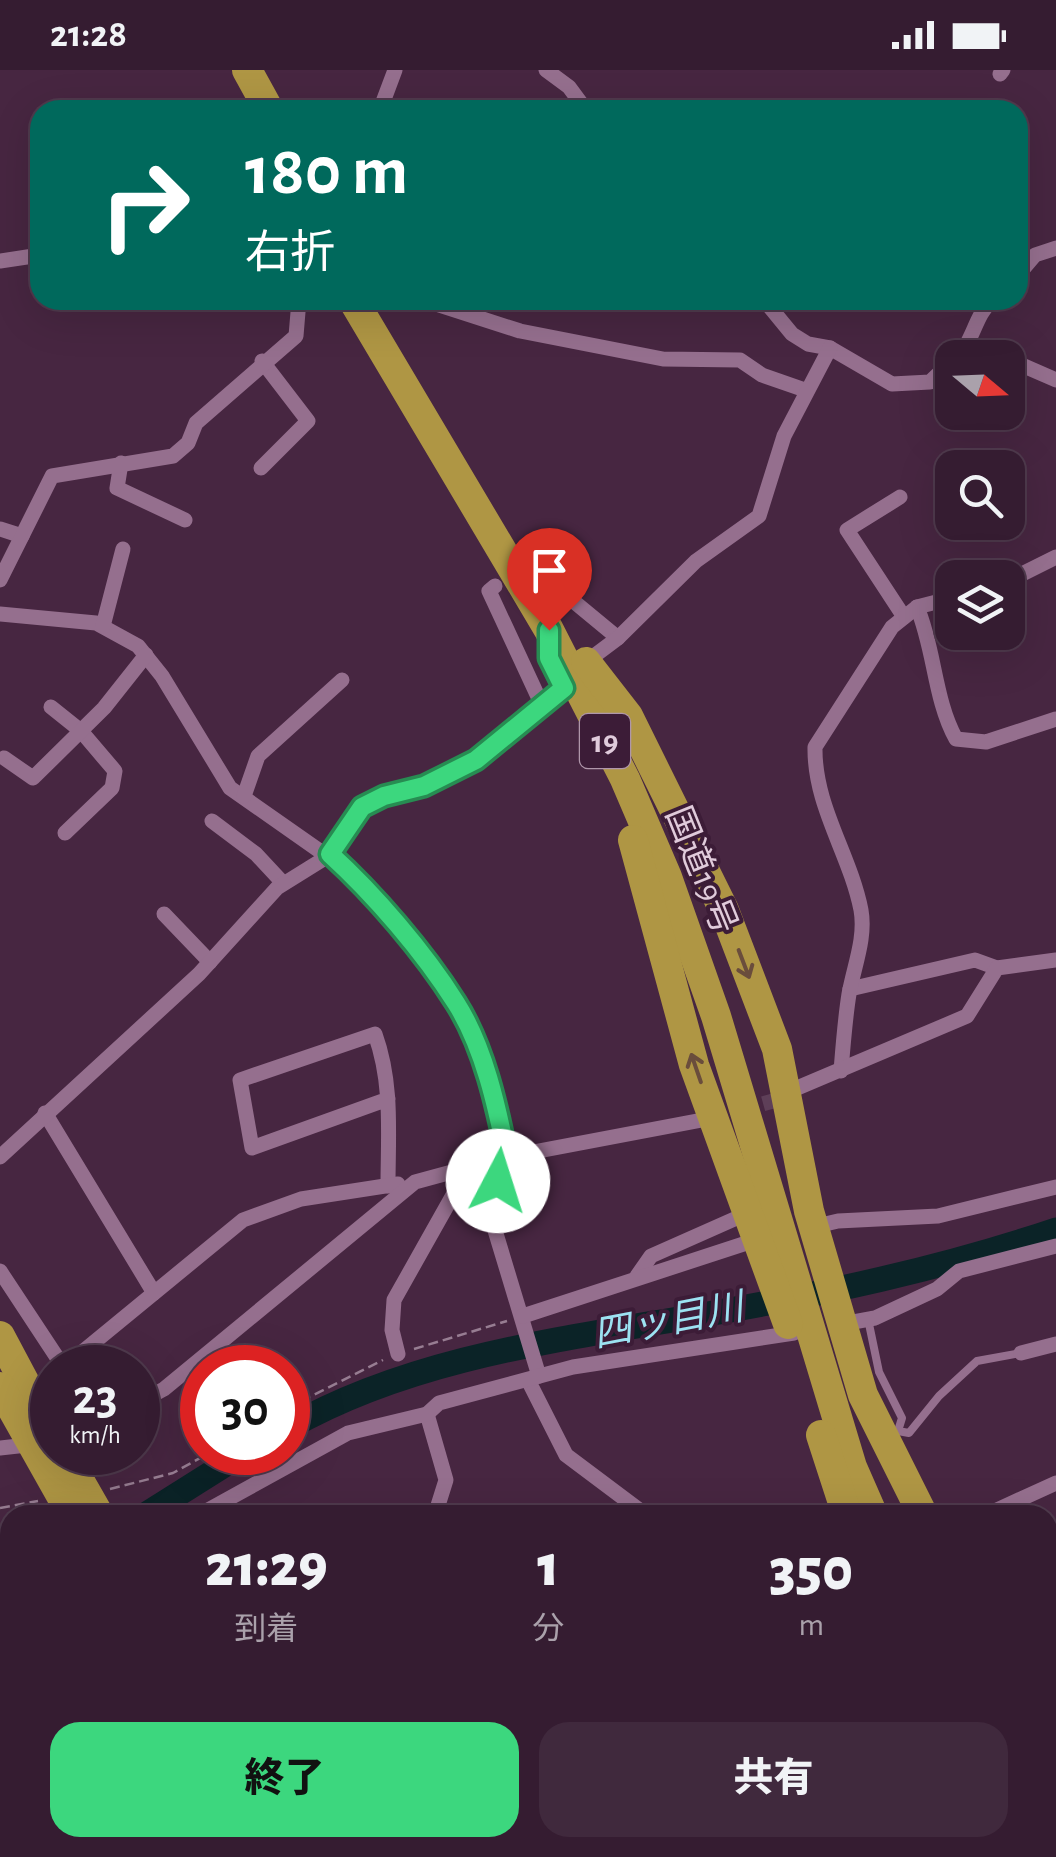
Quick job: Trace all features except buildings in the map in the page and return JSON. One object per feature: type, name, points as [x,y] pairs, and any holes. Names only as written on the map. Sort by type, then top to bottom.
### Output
[{"type":"highway","points":[[226,70],[242,100]]},
{"type":"highway","points":[[247,70],[264,100]]},
{"type":"highway","name":"国道19号","points":[[359,310],[549,630],[625,779],[667,877],[716,1016],[777,1217],[833,1343],[850,1412],[891,1505]]},
{"type":"highway","name":"国道19号","points":[[381,310],[485,480],[586,662],[674,848],[708,934],[777,1217]]},
{"type":"highway","name":"19","points":[[549,630],[553,695],[638,852],[694,1066],[777,1217]]},
{"type":"highway","name":"19","points":[[586,662],[628,716],[699,854],[776,1048],[777,1217]]},
{"type":"highway","points":[[0,1336],[30,1394]]},
{"type":"highway","name":"国道19号","points":[[833,1343],[852,1467],[869,1505]]},
{"type":"highway","name":"19","points":[[833,1343],[846,1505]]},
{"type":"highway","name":"19","points":[[833,1343],[919,1505]]},
{"type":"highway","points":[[0,1387],[66,1505]]},
{"type":"highway","points":[[76,1475],[93,1505]]},
{"type":"street","points":[[384,100],[395,70]]},
{"type":"street","points":[[546,70],[578,100]]},
{"type":"street","points":[[1028,263],[1035,255],[1056,248]]},
{"type":"street","points":[[0,260],[30,256]]},
{"type":"street","points":[[0,580],[52,476],[173,456],[188,444],[196,424],[262,361],[296,336],[298,310]]},
{"type":"street","points":[[455,310],[520,331],[662,359],[740,360],[762,375],[805,390]]},
{"type":"street","points":[[772,310],[792,334],[808,344],[830,348],[892,384],[930,382],[935,377]]},
{"type":"street","points":[[965,340],[981,310]]},
{"type":"street","points":[[586,662],[618,638],[696,561],[758,516],[773,461],[805,390],[830,348]]},
{"type":"street","points":[[261,468],[308,421],[262,361]]},
{"type":"street","points":[[1025,366],[1056,380]]},
{"type":"street","points":[[121,463],[117,488],[185,520]]},
{"type":"street","points":[[900,497],[848,530],[932,642],[946,720],[956,738],[986,742],[1056,719]]},
{"type":"street","points":[[0,529],[22,536]]},
{"type":"street","points":[[103,626],[123,548]]},
{"type":"street","points":[[1025,572],[1056,557]]},
{"type":"street","points":[[542,558],[572,600],[618,638]]},
{"type":"street","points":[[0,1157],[210,962],[283,883],[330,854],[362,807],[384,796],[424,786],[476,760],[553,695],[489,591],[495,586]]},
{"type":"street","points":[[841,1071],[850,990],[863,927],[861,911],[826,815],[814,767],[814,747],[892,627],[911,612],[935,604]]},
{"type":"street","points":[[0,614],[103,626],[138,646],[230,788],[330,854],[367,890],[457,1004],[496,1106],[504,1158],[494,1227],[524,1319],[534,1373],[566,1455],[633,1505]]},
{"type":"street","points":[[4,758],[34,778],[81,731],[146,655]]},
{"type":"street","points":[[244,796],[258,756],[342,680]]},
{"type":"street","points":[[51,708],[81,731],[116,771],[112,788],[66,832]]},
{"type":"street","points":[[212,821],[256,854],[283,883]]},
{"type":"street","points":[[164,914],[210,962]]},
{"type":"street","points":[[850,990],[975,960],[997,968],[1056,960]]},
{"type":"street","points":[[778,1097],[967,1016],[997,968]]},
{"type":"street","points":[[388,1100],[252,1148],[240,1080],[375,1034],[386,1067],[388,1100],[388,1186]]},
{"type":"street","points":[[45,1113],[154,1293]]},
{"type":"street","points":[[91,1345],[243,1220],[301,1200],[466,1172],[504,1158],[721,1116]]},
{"type":"street","points":[[398,1354],[392,1330],[394,1300],[466,1172]]},
{"type":"street","points":[[160,1391],[416,1182]]},
{"type":"street","points":[[524,1319],[636,1276],[741,1243],[838,1221],[938,1216],[1056,1187]]},
{"type":"street","points":[[636,1276],[652,1256],[777,1217]]},
{"type":"street","points":[[217,1505],[348,1433],[427,1414],[439,1404],[534,1373],[833,1343],[937,1289],[959,1271],[1056,1246]]},
{"type":"street","points":[[0,1272],[49,1345]]},
{"type":"street","points":[[1021,1353],[1056,1344]]},
{"type":"street","points":[[427,1414],[446,1480],[440,1505]]},
{"type":"street","points":[[0,1448],[30,1442]]},
{"type":"street","points":[[1008,1505],[1056,1483]]},
{"type":"lane","points":[[833,1343],[879,1372],[902,1418],[898,1431],[908,1433],[939,1396],[977,1361],[1021,1353]]},
{"type":"waterway","name":"四ッ目川","points":[[310,1417],[385,1384],[437,1367],[543,1343],[836,1289],[969,1257],[1056,1230]]},
{"type":"waterway","name":"四ッ目川","points":[[161,1505],[208,1475]]},
{"type":"tunnel","points":[[741,1110],[773,1101]]},
{"type":"route","points":[[498,1181],[502,1160],[507,1157],[496,1106],[457,1004],[367,890],[330,854],[362,807],[372,800],[424,786],[476,760],[542,702],[564,688],[549,658],[549,630]]}]
